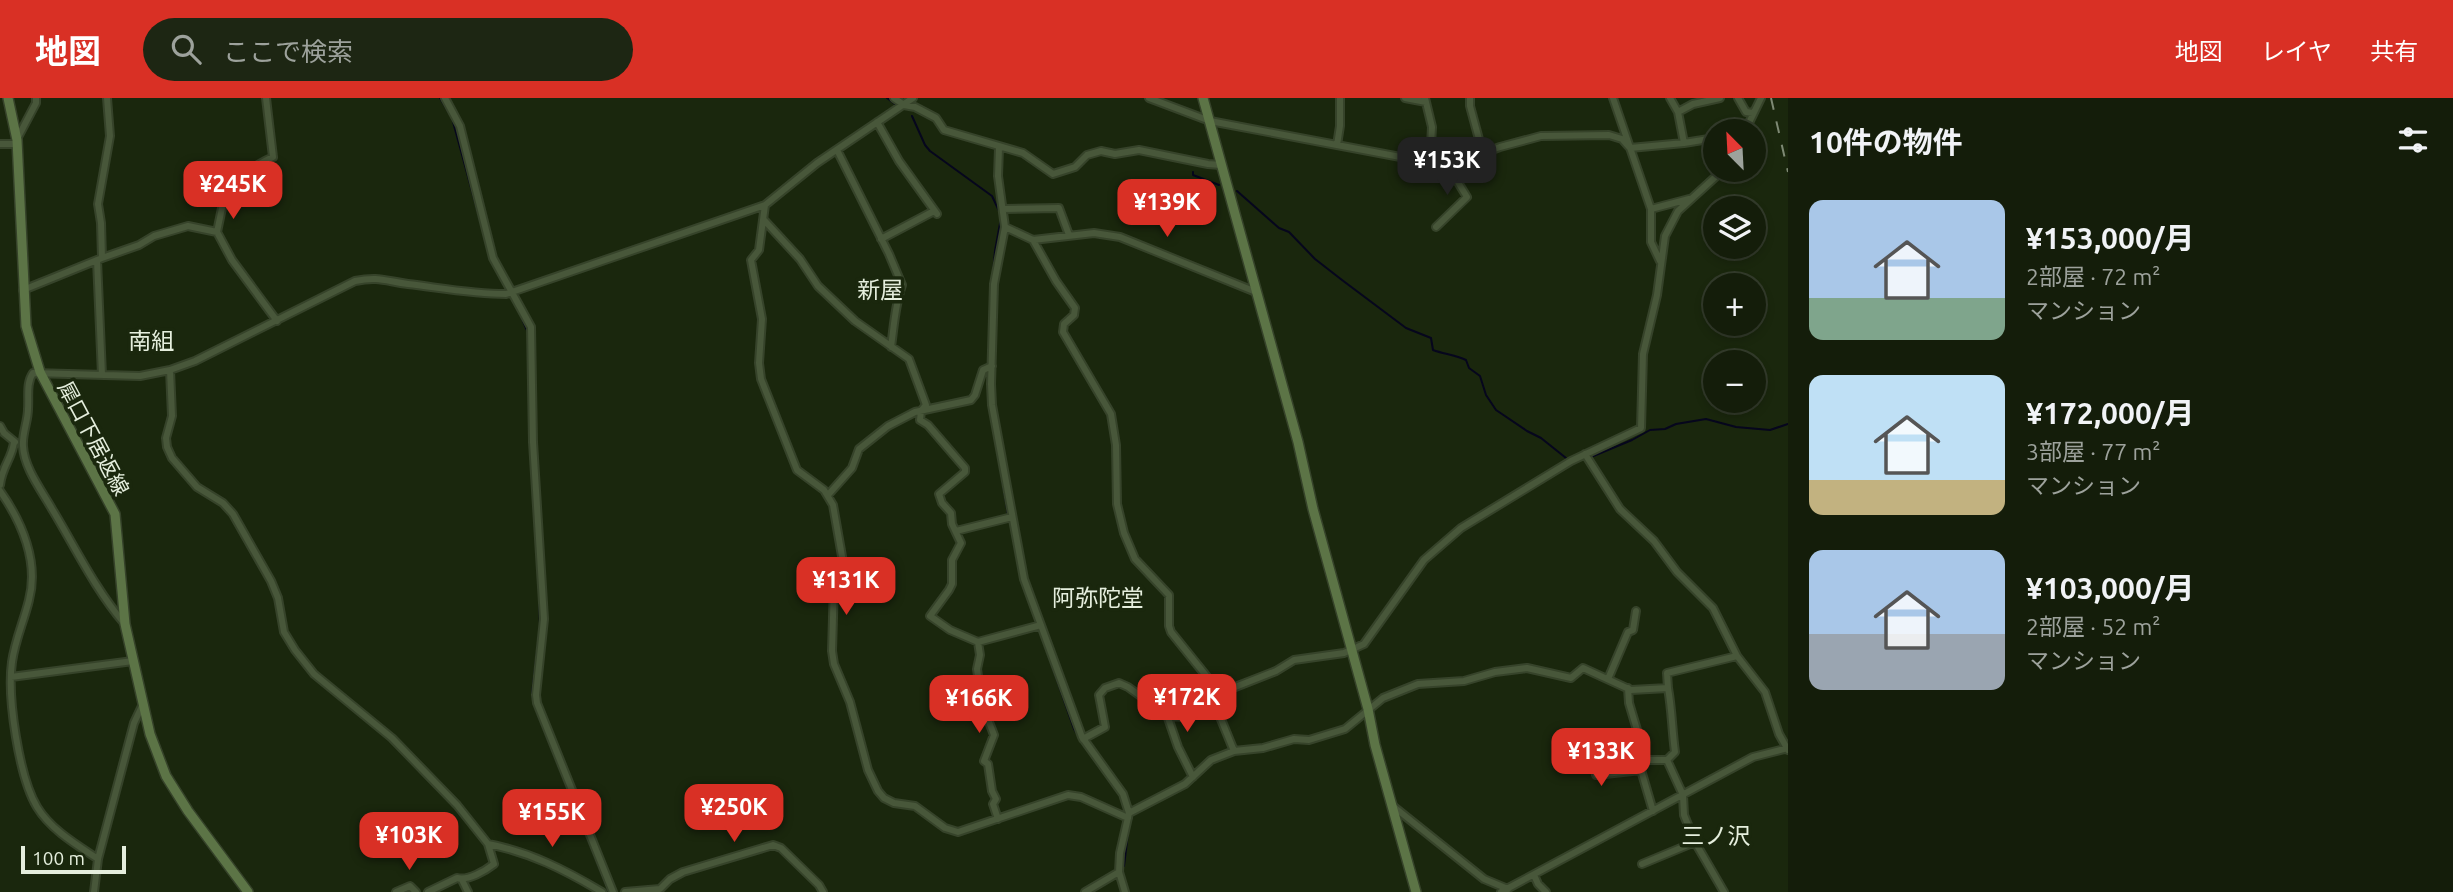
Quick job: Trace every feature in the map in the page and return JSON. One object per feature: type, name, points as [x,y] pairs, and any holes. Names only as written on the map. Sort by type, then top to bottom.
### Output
[{"type":"main road","name":"犀口下居返線","points":[[8,98],[17,142],[26,327],[40,372],[115,514],[125,624],[150,734],[166,776],[188,811],[248,892]]},
{"type":"main road","points":[[1203,98],[1416,892]]},
{"type":"street","points":[[0,145],[17,142],[36,98]]},
{"type":"street","points":[[102,375],[101,223],[98,204],[110,136],[107,98]]},
{"type":"street","points":[[266,98],[273,157],[227,184],[217,232],[232,260],[276,321]]},
{"type":"street","points":[[445,98],[460,126],[494,258],[510,293],[531,327],[533,442],[544,619],[537,703],[613,892]]},
{"type":"street","points":[[894,98],[936,118],[944,130],[1023,153],[1053,174],[1075,167],[1087,155],[1101,151],[1115,154],[1139,150],[1222,165]]},
{"type":"street","points":[[125,624],[113,610],[42,492],[26,458],[23,446],[29,378],[33,373],[140,376],[170,370],[195,361],[355,281],[375,277],[484,294],[510,293],[765,205],[817,163],[913,98]]},
{"type":"street","points":[[1149,98],[1210,121],[1448,166],[1541,136],[1609,135],[1622,139],[1630,148],[1703,140]]},
{"type":"street","points":[[1337,145],[1340,98]]},
{"type":"street","points":[[1405,98],[1425,100],[1432,127],[1430,163]]},
{"type":"street","points":[[1470,98],[1469,106],[1483,154]]},
{"type":"street","points":[[1613,98],[1651,209],[1651,242],[1660,261]]},
{"type":"street","points":[[1670,98],[1678,112],[1684,143]]},
{"type":"street","points":[[1678,112],[1693,104],[1728,98]]},
{"type":"street","points":[[1738,98],[1746,112],[1753,113]]},
{"type":"street","points":[[1750,119],[1760,98]]},
{"type":"street","points":[[877,122],[899,161],[936,213],[881,239]]},
{"type":"street","points":[[999,148],[998,176],[1005,228],[994,284],[992,405],[1024,579],[1083,739],[1123,794],[1129,816]]},
{"type":"street","points":[[837,150],[902,285],[895,304],[891,347]]},
{"type":"street","points":[[1436,228],[1467,197],[1448,166]]},
{"type":"street","points":[[1220,693],[1276,671],[1294,660],[1352,651],[1364,644],[1434,549],[1461,528],[1585,454],[1641,428],[1643,354],[1657,295],[1660,261],[1667,230],[1678,211],[1710,182]]},
{"type":"street","points":[[1651,209],[1691,199]]},
{"type":"street","points":[[765,205],[759,250],[751,260],[762,319],[759,363],[761,379],[797,470],[828,495],[832,505],[844,562],[834,584],[834,664],[850,702],[868,770],[878,791],[894,803],[915,806],[945,828],[958,832],[1068,795],[1081,797],[1129,816]]},
{"type":"street","points":[[1003,209],[1059,208],[1069,235]]},
{"type":"street","points":[[764,220],[800,259],[818,286],[855,321],[909,359],[926,405],[921,411],[920,419],[929,425],[965,468],[965,472],[939,494],[942,503],[951,513],[952,524],[961,543],[952,560],[950,590],[930,616],[950,630],[978,642],[1041,625]]},
{"type":"street","points":[[23,290],[139,245],[154,236],[188,226],[217,232]]},
{"type":"street","points":[[1005,228],[1033,240],[1094,233],[1120,237],[1256,292]]},
{"type":"street","points":[[1033,240],[1056,281],[1075,307],[1074,315],[1064,324],[1063,332],[1111,414],[1116,445],[1117,504],[1124,533],[1135,559],[1169,595],[1171,632],[1220,693]]},
{"type":"street","points":[[828,495],[852,468],[859,449],[870,439],[904,416],[971,400],[983,370],[992,366]]},
{"type":"street","points":[[170,370],[172,416],[166,438],[167,447],[172,458],[197,486],[223,503],[233,514],[271,581],[278,598],[284,632],[295,650],[314,674],[393,738],[457,805],[488,844],[494,864],[485,872],[463,880],[457,878],[428,892]]},
{"type":"street","points":[[0,426],[14,442],[23,446]]},
{"type":"street","points":[[0,485],[2,468],[13,452],[14,442]]},
{"type":"street","points":[[1394,807],[1484,879],[1504,890],[1753,757],[1788,749],[1779,734],[1765,692],[1737,656],[1713,608],[1677,572],[1654,541],[1619,509],[1585,454]]},
{"type":"street","points":[[0,491],[24,536],[34,578],[15,645],[11,677],[19,748],[27,782],[37,807],[47,820],[68,839],[98,859]]},
{"type":"street","points":[[956,531],[1012,517]]},
{"type":"street","points":[[1608,679],[1628,632],[1633,630],[1636,611]]},
{"type":"street","points":[[978,642],[982,704],[994,734],[984,761],[988,764],[992,791],[996,799],[993,804],[998,819]]},
{"type":"street","points":[[1646,760],[1667,760],[1675,752],[1667,673],[1737,656]]},
{"type":"street","points":[[11,677],[134,661]]},
{"type":"street","points":[[1125,892],[1119,872],[1124,827],[1129,816],[1185,784],[1211,761],[1234,751],[1263,748],[1294,739],[1309,740],[1326,736],[1345,729],[1383,698],[1418,684],[1464,681],[1495,672],[1527,668],[1571,678],[1583,668],[1628,688],[1668,688]]},
{"type":"street","points":[[1083,739],[1105,727],[1099,695],[1105,688],[1119,683],[1167,715],[1182,717],[1214,702],[1220,693]]},
{"type":"street","points":[[1628,688],[1629,703],[1646,760],[1641,770],[1653,811]]},
{"type":"street","points":[[1214,702],[1234,751]]},
{"type":"street","points":[[93,892],[98,859],[134,723],[143,704]]},
{"type":"street","points":[[1167,715],[1178,747],[1193,777]]},
{"type":"street","points":[[1593,757],[1597,775],[1641,770]]},
{"type":"street","points":[[1667,760],[1683,795],[1684,815],[1695,842],[1724,892]]},
{"type":"street","points":[[1642,864],[1695,842]]},
{"type":"street","points":[[488,844],[523,852],[602,892]]},
{"type":"street","points":[[625,892],[660,889],[670,878],[683,872],[774,845],[781,848],[823,892]]},
{"type":"street","points":[[1085,892],[1119,872]]},
{"type":"street","points":[[1534,875],[1546,892]]},
{"type":"street","points":[[463,880],[468,892]]},
{"type":"street","points":[[396,892],[410,886],[416,892]]},
{"type":"waterway","points":[[440,98],[452,118],[487,246]]},
{"type":"waterway","points":[[887,98],[895,104]]},
{"type":"waterway","points":[[912,116],[930,151],[992,196],[1000,213]]},
{"type":"waterway","points":[[1193,172],[1193,175],[1219,185]]},
{"type":"waterway","points":[[1237,191],[1279,228],[1289,232],[1315,259],[1342,280],[1406,328],[1431,338],[1433,350],[1466,360],[1469,368],[1480,376],[1486,395],[1496,410],[1541,438],[1566,458]]},
{"type":"waterway","points":[[990,306],[1001,218]]},
{"type":"waterway","points":[[510,296],[518,309]]},
{"type":"waterway","points":[[520,314],[529,335]]},
{"type":"waterway","points":[[988,372],[989,401]]},
{"type":"waterway","points":[[991,413],[1008,515]]},
{"type":"waterway","points":[[1591,457],[1650,430],[1665,429],[1676,424],[1706,419],[1736,427],[1770,430],[1788,424]]},
{"type":"waterway","points":[[1010,521],[1020,572]]},
{"type":"waterway","points":[[539,592],[540,626],[532,693],[534,705],[609,892]]},
{"type":"waterway","points":[[1044,643],[1074,729],[1080,739]]},
{"type":"waterway","points":[[1124,866],[1129,825]]},
{"type":"railway","points":[[1771,98],[1788,172]]},
{"type":"district","name":"新屋","points":[[880,289]]},
{"type":"district","name":"南組","points":[[151,340]]},
{"type":"district","name":"阿弥陀堂","points":[[1098,597]]},
{"type":"district","name":"三ノ沢","points":[[1716,835]]}]
